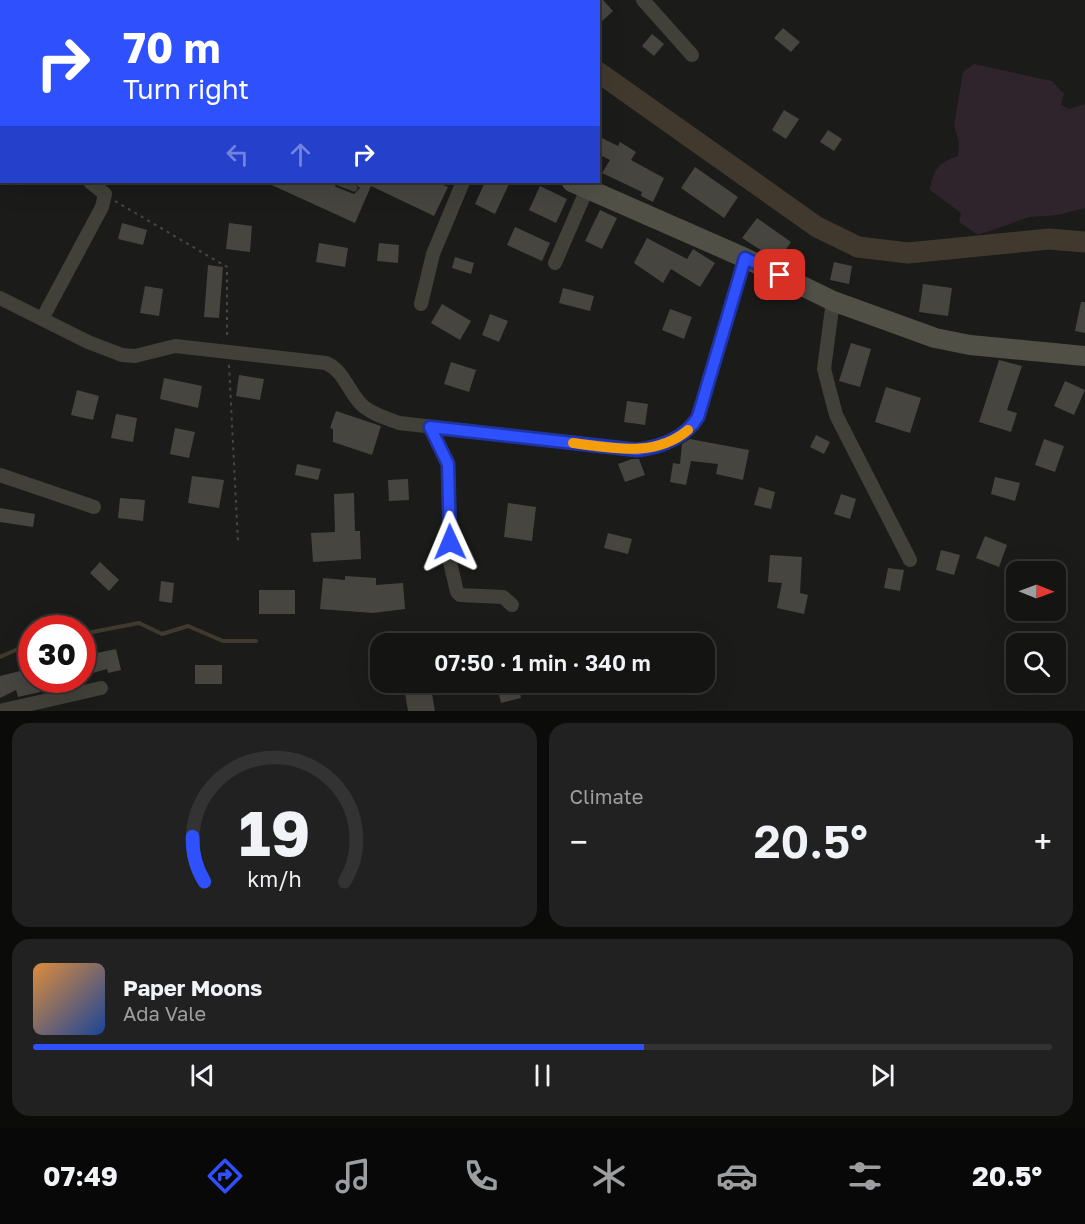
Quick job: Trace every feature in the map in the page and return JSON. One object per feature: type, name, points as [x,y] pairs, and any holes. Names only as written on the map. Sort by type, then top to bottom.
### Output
[{"type":"street","points":[[643,0],[692,55]]},
{"type":"street","points":[[42,318],[102,207],[105,194],[91,183]]},
{"type":"street","points":[[420,304],[433,254],[463,183]]},
{"type":"street","points":[[555,263],[580,185],[745,258],[834,301],[935,338],[970,345],[1085,356]]},
{"type":"street","points":[[0,298],[88,342],[122,355],[135,356],[175,346],[326,363],[338,370],[366,408],[399,423],[637,450],[653,448],[676,438],[693,426],[698,417],[745,258]]},
{"type":"street","points":[[834,301],[824,363],[828,390],[836,415],[910,560]]},
{"type":"street","points":[[430,427],[448,464],[450,562],[457,592],[504,597],[512,605]]},
{"type":"street","points":[[0,476],[94,507]]},
{"type":"street","points":[[0,711],[33,708],[101,688]]},
{"type":"lane","points":[[341,183],[354,188]]},
{"type":"path","points":[[105,194],[227,267],[228,352],[238,542]]},
{"type":"shaded area","points":[[974,64],[1052,81],[1064,94],[1061,105],[1069,109],[1085,104],[1085,208],[1058,215],[1029,217],[978,235],[959,222],[961,213],[930,190],[938,168],[946,161],[958,156],[959,142],[954,125],[963,72]]},
{"type":"building","points":[[600,0],[603,0],[613,11],[600,23]]},
{"type":"building","points":[[783,28],[800,42],[791,52],[774,38]]},
{"type":"building","points":[[652,34],[664,44],[654,56],[642,46]]},
{"type":"building","points":[[784,110],[799,119],[786,139],[772,130]]},
{"type":"building","points":[[828,130],[842,139],[834,151],[820,142]]},
{"type":"building","points":[[600,137],[618,146],[620,142],[636,152],[631,160],[664,178],[653,202],[641,196],[642,192],[602,173],[610,160],[600,155]]},
{"type":"building","points":[[695,167],[738,197],[724,218],[681,188]]},
{"type":"building","points":[[267,183],[334,183],[336,187],[354,194],[360,188],[354,183],[438,183],[448,187],[434,216],[371,186],[355,223]]},
{"type":"building","points":[[485,183],[510,183],[495,214],[475,204]]},
{"type":"building","points":[[540,186],[567,199],[556,223],[529,210]]},
{"type":"building","points":[[600,210],[617,218],[602,249],[585,241]]},
{"type":"building","points":[[757,218],[791,242],[778,261],[742,238]]},
{"type":"building","points":[[122,223],[147,230],[143,245],[118,239]]},
{"type":"building","points":[[229,223],[252,226],[250,252],[226,249]]},
{"type":"building","points":[[515,227],[550,243],[542,261],[507,245]]},
{"type":"building","points":[[647,238],[687,259],[693,249],[715,263],[700,287],[671,269],[663,283],[634,263]]},
{"type":"building","points":[[319,243],[348,248],[345,267],[316,262]]},
{"type":"building","points":[[379,243],[399,245],[398,263],[377,261]]},
{"type":"building","points":[[455,257],[474,263],[471,274],[452,268]]},
{"type":"building","points":[[834,262],[852,266],[849,284],[830,280]]},
{"type":"building","points":[[208,265],[223,267],[219,318],[204,317]]},
{"type":"building","points":[[923,284],[952,288],[948,316],[919,312]]},
{"type":"building","points":[[145,286],[163,289],[159,316],[140,313]]},
{"type":"building","points":[[563,288],[594,296],[590,311],[559,303]]},
{"type":"building","points":[[1081,302],[1085,302],[1085,333],[1075,331]]},
{"type":"building","points":[[442,304],[471,321],[460,340],[431,323]]},
{"type":"building","points":[[670,309],[692,317],[684,339],[662,330]]},
{"type":"building","points":[[490,314],[508,321],[499,342],[482,335]]},
{"type":"building","points":[[851,343],[871,349],[860,387],[839,381]]},
{"type":"building","points":[[999,360],[1022,366],[1007,410],[1017,413],[1011,432],[979,422]]},
{"type":"building","points":[[451,362],[476,370],[469,392],[444,384]]},
{"type":"building","points":[[239,375],[264,379],[260,400],[236,396]]},
{"type":"building","points":[[164,378],[202,386],[198,408],[160,399]]},
{"type":"building","points":[[1065,381],[1085,390],[1074,415],[1054,406]]},
{"type":"building","points":[[886,387],[921,398],[910,433],[875,422]]},
{"type":"building","points":[[77,390],[99,396],[93,420],[71,415]]},
{"type":"building","points":[[627,401],[648,404],[645,425],[624,422]]},
{"type":"building","points":[[336,411],[381,426],[372,455],[333,442],[333,429],[330,428]]},
{"type":"building","points":[[116,414],[137,418],[133,442],[111,438]]},
{"type":"building","points":[[175,428],[195,432],[189,458],[170,454]]},
{"type":"building","points":[[816,435],[830,442],[824,454],[810,447]]},
{"type":"building","points":[[690,439],[749,450],[743,480],[716,474],[718,464],[691,461],[686,485],[670,482],[673,463],[680,464],[682,444]]},
{"type":"building","points":[[1044,439],[1064,446],[1055,472],[1035,465]]},
{"type":"building","points":[[639,459],[645,475],[625,482],[618,464]]},
{"type":"building","points":[[297,464],[321,469],[318,480],[295,475]]},
{"type":"building","points":[[192,476],[224,480],[219,508],[188,503]]},
{"type":"building","points":[[995,477],[1020,483],[1015,501],[991,494]]},
{"type":"building","points":[[408,479],[409,500],[389,501],[388,480]]},
{"type":"building","points":[[759,487],[775,492],[771,509],[754,505]]},
{"type":"building","points":[[354,493],[355,531],[360,531],[361,559],[313,562],[311,533],[335,532],[334,494]]},
{"type":"building","points":[[841,494],[856,499],[850,519],[834,514]]},
{"type":"building","points":[[120,498],[145,500],[143,521],[118,518]]},
{"type":"building","points":[[508,503],[536,507],[532,541],[504,537]]},
{"type":"building","points":[[0,508],[35,514],[33,527],[0,522]]},
{"type":"building","points":[[608,533],[632,539],[628,554],[604,548]]},
{"type":"building","points":[[985,536],[1007,545],[999,567],[976,558]]},
{"type":"building","points":[[941,550],[960,555],[954,575],[936,570]]},
{"type":"building","points":[[770,555],[802,557],[800,593],[808,595],[804,614],[777,608],[782,583],[768,582]]},
{"type":"building","points":[[100,562],[119,580],[109,591],[90,573]]},
{"type":"building","points":[[888,568],[904,570],[900,591],[884,588]]},
{"type":"building","points":[[345,576],[376,578],[376,585],[403,583],[405,609],[373,613],[320,609],[323,578],[345,580]]},
{"type":"building","points":[[161,581],[174,583],[172,603],[159,601]]},
{"type":"building","points":[[259,590],[295,590],[295,614],[259,614]]},
{"type":"building","points":[[116,649],[121,670],[108,673],[107,669],[96,672],[96,653]]},
{"type":"building","points":[[195,665],[222,665],[222,684],[195,684]]},
{"type":"building","points":[[18,672],[18,693],[36,693],[18,697],[16,690],[0,698],[0,676]]},
{"type":"building","points":[[405,693],[432,693],[435,711],[408,711]]},
{"type":"building","points":[[499,693],[520,693],[521,698],[501,703]]},
{"type":"waterway","points":[[600,73],[817,227],[858,247],[908,253],[1049,239],[1085,242]]},
{"type":"waterway","points":[[96,631],[139,623],[162,634],[188,626],[223,641],[256,641]]},
{"type":"waterway","points":[[0,657],[18,649]]},
{"type":"slow traffic","points":[[573,443],[637,450],[653,448],[688,430]]},
{"type":"route","points":[[450,542],[448,464],[430,427],[637,450],[653,448],[686,432],[698,417],[745,258],[780,275]]}]
